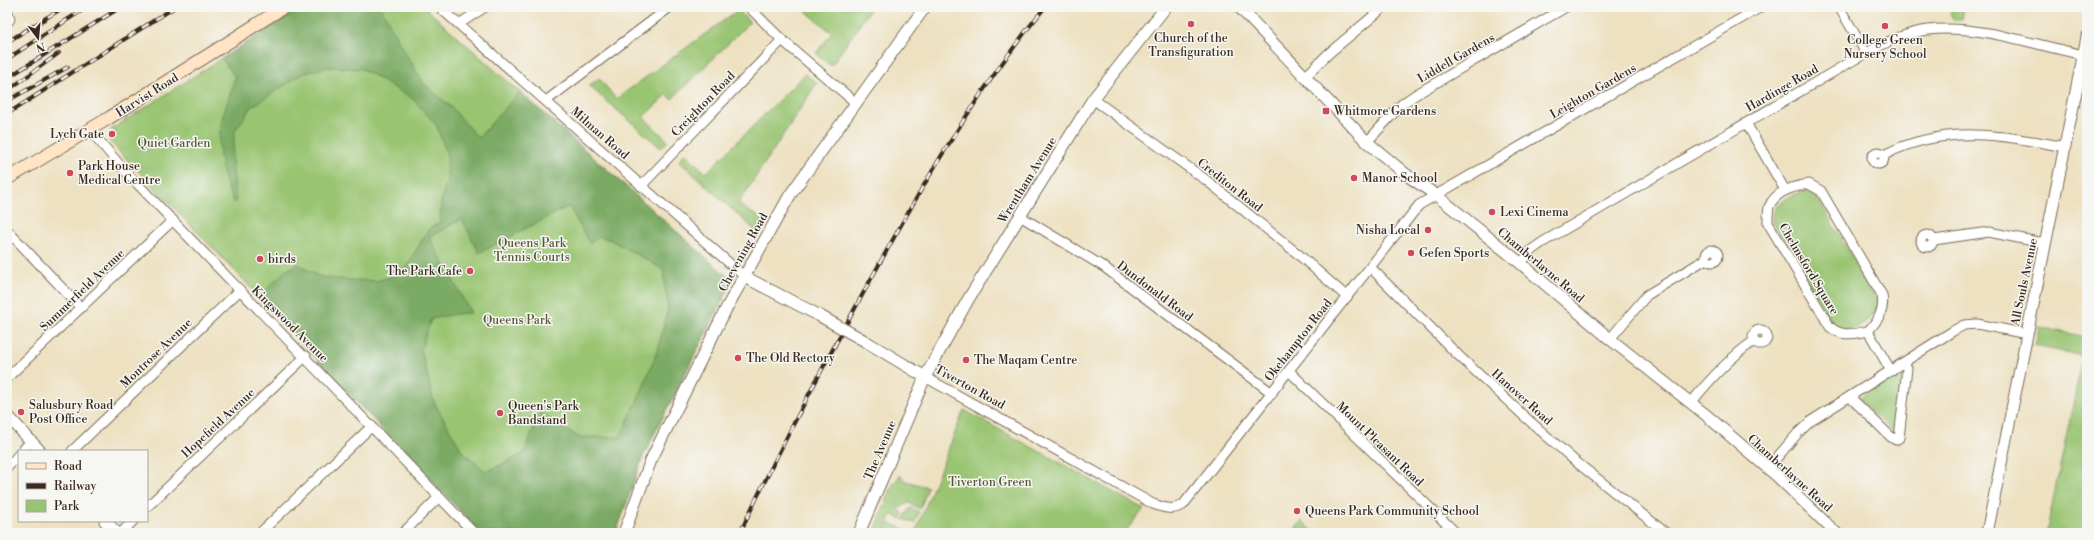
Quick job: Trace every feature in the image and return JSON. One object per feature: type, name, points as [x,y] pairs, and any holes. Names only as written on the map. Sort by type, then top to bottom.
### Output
[{"type":"main road","name":"Harvist Road","points":[[7,179],[90,130],[284,7]]},
{"type":"street","name":"Milman Road","points":[[439,7],[745,277]]},
{"type":"street","points":[[459,24],[485,7]]},
{"type":"street","points":[[546,101],[670,7]]},
{"type":"street","points":[[749,7],[782,40],[856,103]]},
{"type":"street","name":"Chevening Road","points":[[624,533],[651,460],[726,310],[790,195],[925,7]]},
{"type":"street","name":"Wrentham Avenue","points":[[925,377],[968,298],[1093,99],[1166,7]]},
{"type":"street","points":[[1305,77],[1328,54],[1384,7]]},
{"type":"street","name":"Liddell Gardens","points":[[1367,142],[1402,104],[1415,95],[1566,7]]},
{"type":"street","name":"Leighton Gardens","points":[[1436,195],[1761,7]]},
{"type":"street","points":[[1839,7],[1866,54]]},
{"type":"street","points":[[7,9],[10,19],[7,23]]},
{"type":"street","name":"Chamberlayne Road","points":[[1246,9],[1305,77],[1367,142],[1408,176],[1436,195],[1521,264],[1610,340],[1691,403],[1768,468],[1836,533]]},
{"type":"street","name":"Hardinge Road","points":[[1521,264],[1530,251],[1542,242],[1746,123],[1895,39],[1927,30],[1960,29],[2084,55]]},
{"type":"street","name":"All Souls Avenue","points":[[1987,533],[2087,37]]},
{"type":"street","name":"Creighton Road","points":[[641,186],[782,40]]},
{"type":"street","name":"Crediton Road","points":[[1093,99],[1206,180],[1298,254],[1347,297]]},
{"type":"street","points":[[1746,123],[1785,190]]},
{"type":"street","name":"Kingswood Avenue","points":[[90,130],[124,170],[306,356],[474,533]]},
{"type":"street","points":[[1884,155],[1902,146],[1932,137],[1974,134],[2007,136],[2065,147]]},
{"type":"street","name":"Chelmsford Square","points":[[1809,184],[1821,191],[1825,197],[1882,295],[1884,306],[1875,323],[1868,332],[1844,334],[1837,333],[1830,327],[1768,223],[1769,206],[1785,190],[1796,186],[1809,184]]},
{"type":"street","name":"Okehampton Road","points":[[1183,505],[1290,372],[1419,205],[1436,195]]},
{"type":"street","name":"Dundonald Road","points":[[1020,216],[1104,268],[1272,393]]},
{"type":"street","name":"Summerfield Avenue","points":[[7,378],[173,220]]},
{"type":"street","points":[[7,230],[81,308]]},
{"type":"street","points":[[1934,240],[1989,232],[2038,242],[2046,241]]},
{"type":"street","points":[[1610,340],[1647,295],[1706,259]]},
{"type":"street","name":"Hanover Road","points":[[1371,268],[1458,355],[1524,416],[1575,461],[1666,533]]},
{"type":"street","name":"Tiverton Road","points":[[745,277],[865,341],[925,377],[1153,504],[1170,510],[1183,505]]},
{"type":"street","name":"Montrose Avenue","points":[[73,450],[240,290]]},
{"type":"street","points":[[1768,468],[1804,427],[1949,333],[1964,325],[1977,324],[2027,334]]},
{"type":"street","points":[[1868,332],[1891,371]]},
{"type":"street","points":[[1691,403],[1710,378],[1734,354],[1754,341]]},
{"type":"street","name":"Hopefield Avenue","points":[[148,506],[306,356]]},
{"type":"street","points":[[1850,397],[1891,437],[1896,440],[1899,438],[1907,368],[1904,363]]},
{"type":"street","name":"Mount Pleasant Road","points":[[1290,372],[1456,533]]},
{"type":"street","name":"The Avenue","points":[[859,533],[925,377]]},
{"type":"street","points":[[7,415],[39,450]]},
{"type":"street","points":[[260,533],[372,426]]},
{"type":"street","points":[[23,450],[31,441]]},
{"type":"street","points":[[7,468],[18,455]]},
{"type":"street","points":[[403,533],[439,497]]},
{"type":"street","points":[[106,522],[117,533]]},
{"type":"street","points":[[121,533],[132,522]]},
{"type":"green space","name":"Queens Park","points":[[302,7],[424,7],[730,279],[731,284],[643,456],[616,533],[481,533],[336,380],[262,299],[110,142],[109,137],[114,138],[115,130],[110,130]]},
{"type":"green space","points":[[302,7],[381,7],[401,46],[425,85],[451,107],[478,138],[520,92],[730,279],[731,284],[643,456],[616,533],[481,533],[336,380],[260,296],[285,271],[298,264],[318,276],[334,279],[376,281],[393,276],[406,267],[429,229],[440,222],[441,201],[447,180],[447,155],[437,126],[412,98],[362,69],[328,67],[302,74],[251,107],[235,131],[232,160],[236,201],[234,203],[223,171],[220,138],[223,115],[235,77],[222,59]],"holes":[[[569,206],[590,244],[598,237],[609,239],[663,269],[668,309],[658,349],[640,395],[620,437],[578,437],[540,413],[523,454],[486,472],[462,451],[434,402],[421,349],[431,319],[456,314],[471,313],[429,237],[462,219],[479,253]]]},
{"type":"green space","points":[[801,7],[872,7],[831,66],[816,53],[832,33]]},
{"type":"green space","points":[[1948,7],[1963,7],[1961,20],[1953,20]]},
{"type":"green space","points":[[738,10],[750,22],[672,99],[667,95],[643,117],[668,141],[661,148],[589,86],[599,78],[616,99]]},
{"type":"green space","points":[[805,74],[817,83],[738,204],[766,222],[758,233],[679,161],[685,153],[706,173]]},
{"type":"green space","points":[[1806,191],[1817,197],[1879,303],[1870,318],[1859,326],[1848,330],[1841,330],[1833,326],[1772,221],[1775,209],[1783,201]]},
{"type":"green space","points":[[2039,327],[2086,337],[2087,335],[2087,533],[2050,533],[2047,529],[2083,356],[2035,346]]},
{"type":"green space","points":[[1897,374],[1901,374],[1903,377],[1896,431],[1893,432],[1860,402],[1859,398]]},
{"type":"green space","name":"Tiverton Green","points":[[964,410],[1144,509],[1124,533],[915,533]]},
{"type":"green space","points":[[900,475],[906,481],[928,487],[920,509],[909,503],[898,508],[903,513],[901,519],[891,514],[883,533],[874,533],[892,486]]},
{"type":"green space","points":[[910,508],[919,512],[914,523],[903,519]]},
{"type":"green space","points":[[1302,521],[1315,533],[1292,533]]},
{"type":"green space","points":[[889,523],[908,531],[907,533],[885,533]]},
{"type":"railway","points":[[7,42],[64,7]]},
{"type":"railway","points":[[7,59],[87,7]]},
{"type":"railway","points":[[7,78],[121,7]]},
{"type":"railway","points":[[7,114],[175,7]]},
{"type":"railway","points":[[740,533],[838,339],[919,194],[942,155],[991,79],[1017,42],[1045,7]]},
{"type":"railway","points":[[7,91],[59,53]]},
{"type":"railway","points":[[7,101],[68,67]]},
{"type":"place","name":"Church of the Transfiguration","points":[[1191,24]]},
{"type":"place","name":"College Green Nursery School","points":[[1885,26]]},
{"type":"place","name":"Whitmore Gardens","points":[[1326,111]]},
{"type":"place","name":"Lych Gate","points":[[112,134]]},
{"type":"place","name":"Park House Medical Centre","points":[[70,173]]},
{"type":"place","name":"Manor School","points":[[1354,178]]},
{"type":"place","name":"Lexi Cinema","points":[[1492,212]]},
{"type":"place","name":"Nisha Local","points":[[1428,230]]},
{"type":"place","name":"Gefen Sports","points":[[1411,253]]},
{"type":"place","name":"birds","points":[[260,259]]},
{"type":"place","name":"The Park Cafe","points":[[470,271]]},
{"type":"place","name":"The Old Rectory","points":[[738,358]]},
{"type":"place","name":"The Maqam Centre","points":[[966,360]]},
{"type":"place","name":"Salusbury Road Post Office","points":[[21,412]]},
{"type":"place","name":"Queen's Park Bandstand","points":[[500,413]]},
{"type":"place","name":"Queens Park Community School","points":[[1297,511]]},
{"type":"park label","name":"Quiet Garden","points":[[174,143]]},
{"type":"park label","name":"Queens Park Tennis Courts","points":[[532,250]]}]
